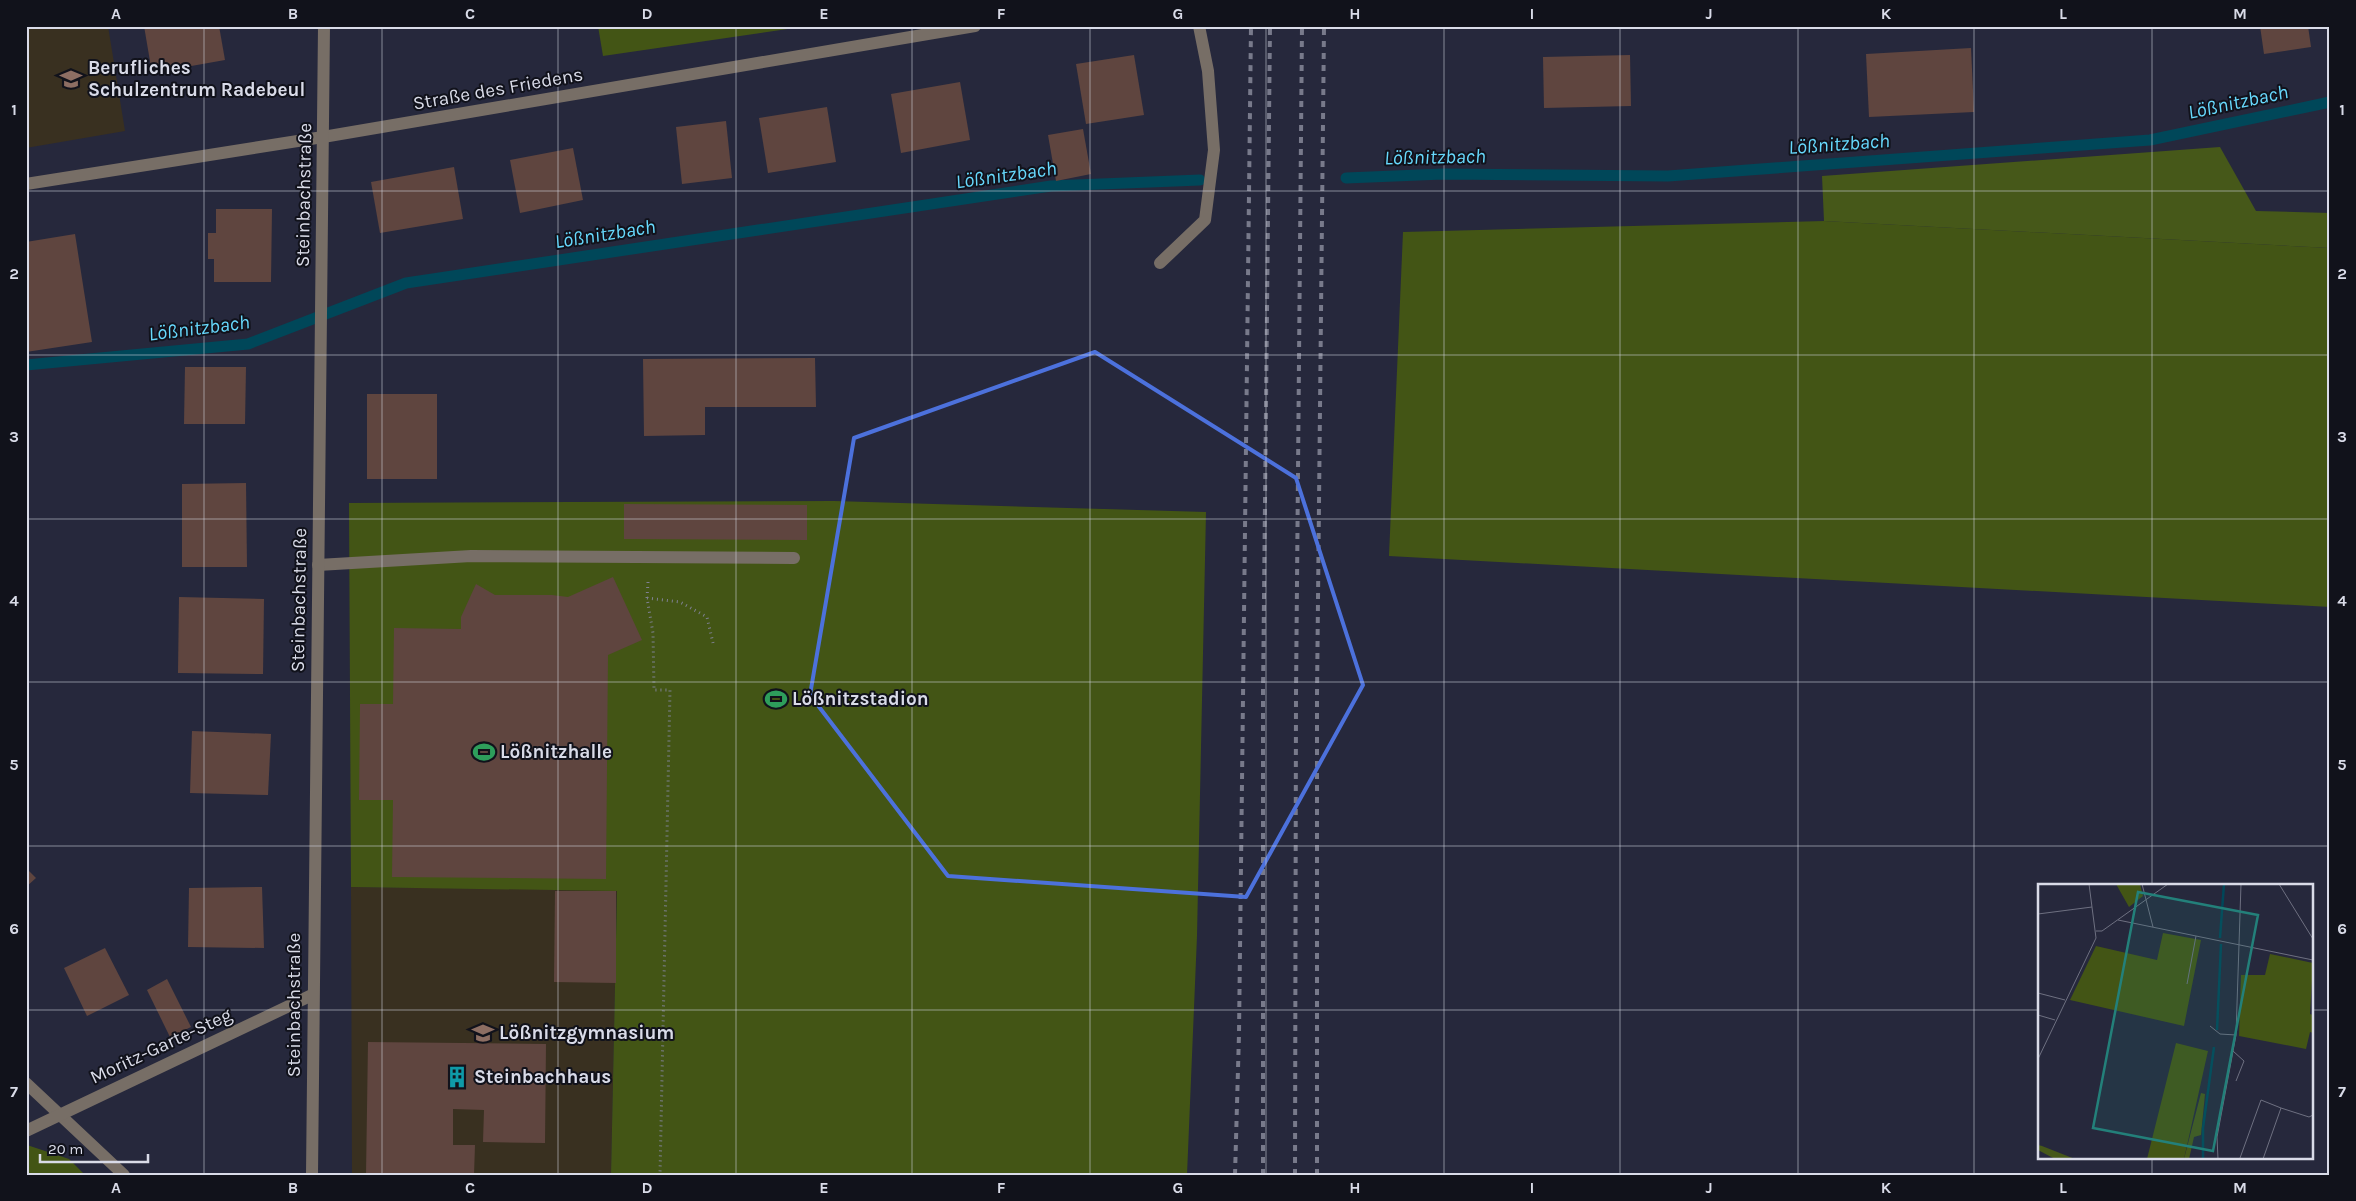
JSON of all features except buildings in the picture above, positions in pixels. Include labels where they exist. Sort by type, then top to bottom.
[{"type":"street","name":"Steinbachstraße","points":[[312,1175],[312,995],[324,26]]},
{"type":"street","name":"Straße des Friedens","points":[[26,184],[323,137],[975,26]]},
{"type":"street","points":[[1160,263],[1205,220],[1214,150],[1208,71],[1199,26]]},
{"type":"street","points":[[318,566],[472,556],[649,559],[794,558]]},
{"type":"street","name":"Moritz-Garte-Steg","points":[[26,1131],[312,995]]},
{"type":"street","points":[[26,1083],[124,1175]]},
{"type":"path","points":[[649,559],[647,598],[653,633],[654,690],[670,690],[660,1175]]},
{"type":"path","points":[[647,598],[680,602],[707,617],[713,643]]},
{"type":"highlighted area","points":[[1095,352],[1296,478],[1363,685],[1246,897],[948,876],[810,695],[854,438]]},
{"type":"shaded area","name":"Berufliches Schulzentrum Radebeul","points":[[26,26],[108,26],[125,131],[26,148]]},
{"type":"shaded area","name":"Lößnitzgymnasium","points":[[351,887],[617,890],[611,1175],[352,1175]]},
{"type":"green space","points":[[598,26],[808,26],[603,56]]},
{"type":"green space","points":[[2220,147],[2256,211],[2330,213],[2330,248],[1824,221],[1822,176]]},
{"type":"green space","points":[[1824,221],[2330,248],[2330,607],[1389,556],[1403,232]]},
{"type":"green space","name":"Lößnitzstadion","points":[[834,501],[1206,512],[1197,936],[1187,1175],[611,1175],[617,891],[351,887],[349,503]]},
{"type":"green space","points":[[27,1145],[69,1159],[85,1175],[26,1175]]},
{"type":"waterway","name":"Lößnitzbach","points":[[1346,178],[1443,174],[1668,176],[2150,140],[2330,102]]},
{"type":"waterway","name":"Lößnitzbach","points":[[26,365],[248,344],[406,283],[1051,186],[1200,180]]},
{"type":"railway","points":[[1235,1175],[1239,1034],[1251,26]]},
{"type":"railway","points":[[1263,1175],[1263,692],[1270,26]]},
{"type":"railway","points":[[1295,1175],[1296,695],[1302,26]]},
{"type":"railway","points":[[1317,1175],[1317,695],[1324,26]]},
{"type":"place","name":"Berufliches Schulzentrum Radebeul","points":[[71,79]]},
{"type":"place","name":"Lößnitzstadion","points":[[776,699]]},
{"type":"place","name":"Lößnitzhalle","points":[[484,752]]},
{"type":"place","name":"Lößnitzgymnasium","points":[[483,1033]]},
{"type":"place","name":"Steinbachhaus","points":[[457,1077]]}]
